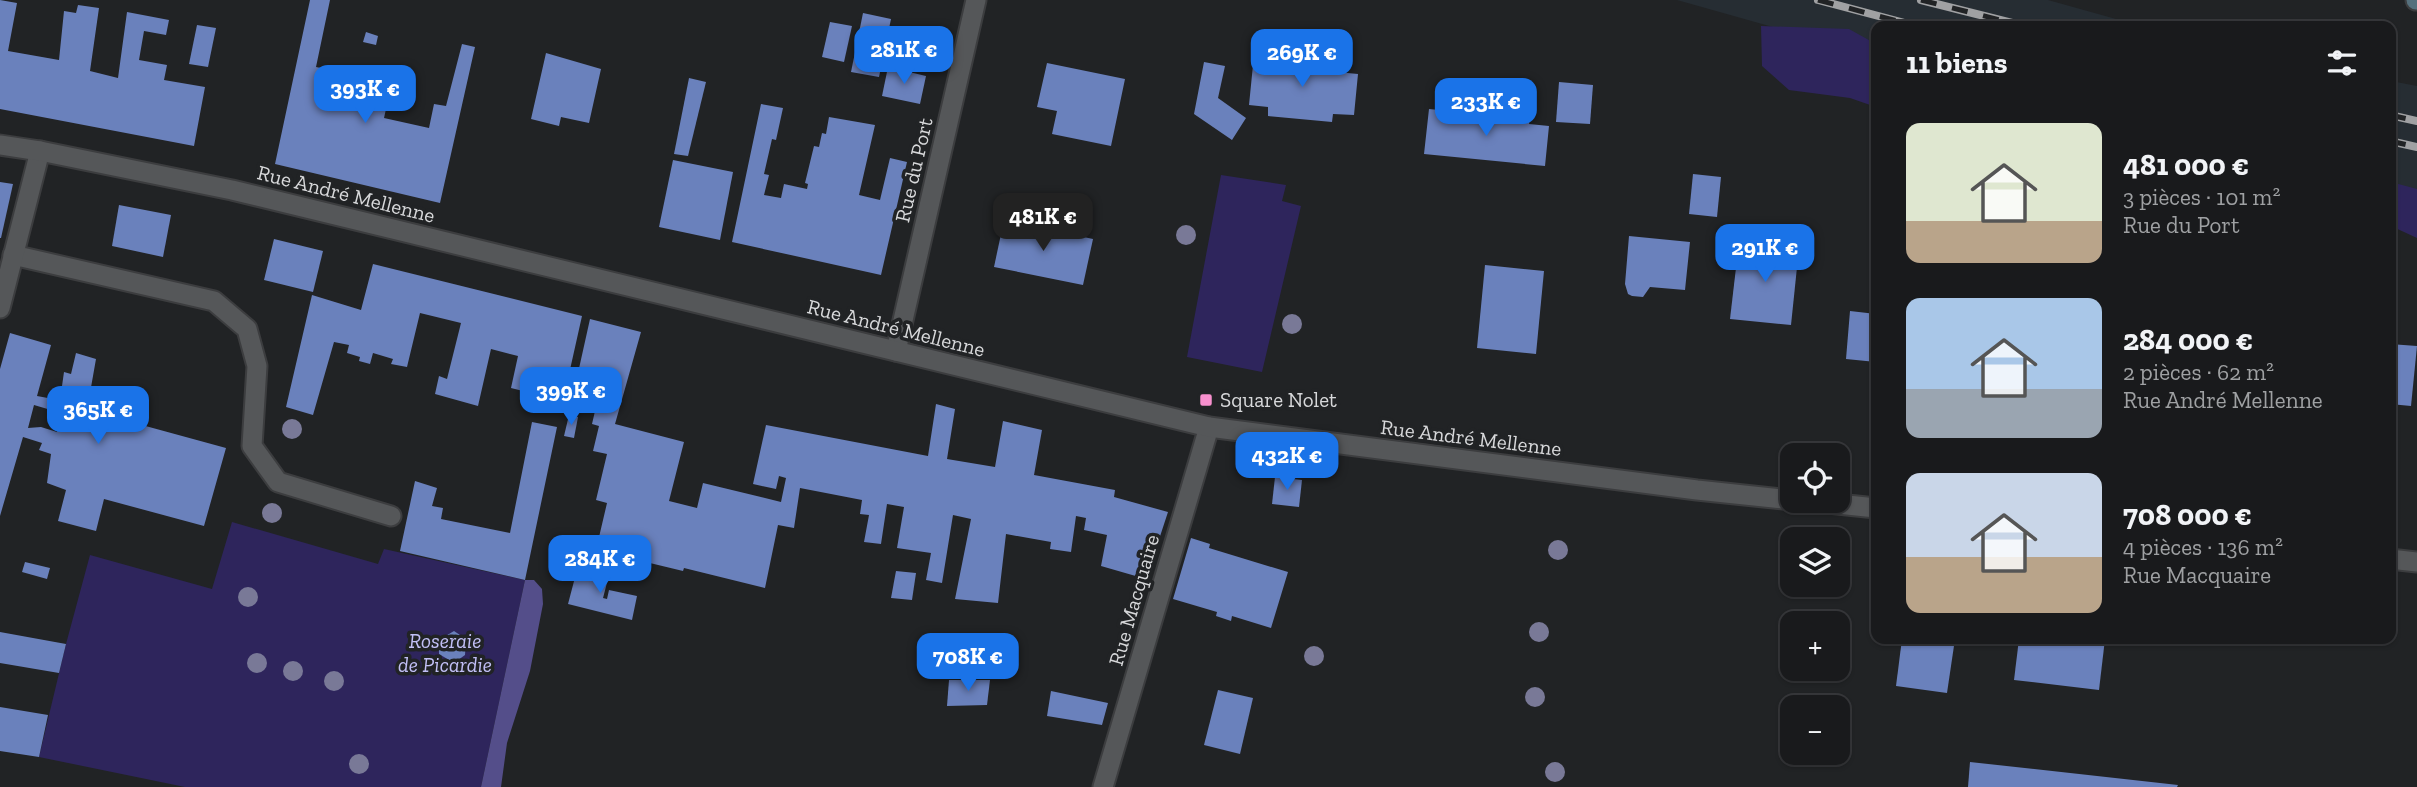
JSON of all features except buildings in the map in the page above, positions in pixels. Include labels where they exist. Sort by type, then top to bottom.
[{"type":"street","name":"Rue du Port","points":[[895,351],[976,0]]},
{"type":"street","name":"Rue André Mellenne","points":[[0,145],[232,190],[1209,427],[1684,489],[1780,499]]},
{"type":"street","points":[[0,308],[40,151]]},
{"type":"street","points":[[13,255],[214,301],[247,330],[257,366],[252,446],[278,482],[391,516]]},
{"type":"street","name":"Rue Macquaire","points":[[1103,787],[1209,427]]},
{"type":"street","points":[[1850,505],[1871,507]]},
{"type":"street","points":[[2396,560],[2417,562]]},
{"type":"shaded area","points":[[1677,0],[2048,0],[2123,21],[1871,21],[1871,55]]},
{"type":"shaded area","points":[[2396,82],[2417,86],[2417,192],[2396,187]]},
{"type":"shaded area","points":[[525,580],[534,580],[542,589],[543,604],[530,671],[507,743],[501,787],[481,787]]},
{"type":"green space","points":[[1761,26],[1849,29],[1871,41],[1871,105],[1850,98],[1789,90],[1762,66]]},
{"type":"green space","points":[[1221,175],[1286,185],[1282,201],[1301,206],[1262,372],[1187,357]]},
{"type":"green space","points":[[2396,183],[2417,189],[2417,238],[2396,228]]},
{"type":"green space","name":"Roseraie de Picardie","points":[[232,522],[378,564],[384,549],[525,580],[481,787],[185,787],[39,757],[90,555],[212,589]]},
{"type":"railway","points":[[1818,0],[1897,21]]},
{"type":"railway","points":[[1921,0],[2004,21]]},
{"type":"railway","points":[[2396,116],[2417,121]]},
{"type":"railway","points":[[2396,142],[2417,147]]},
{"type":"place","name":"Square Nolet","points":[[1206,400]]}]
